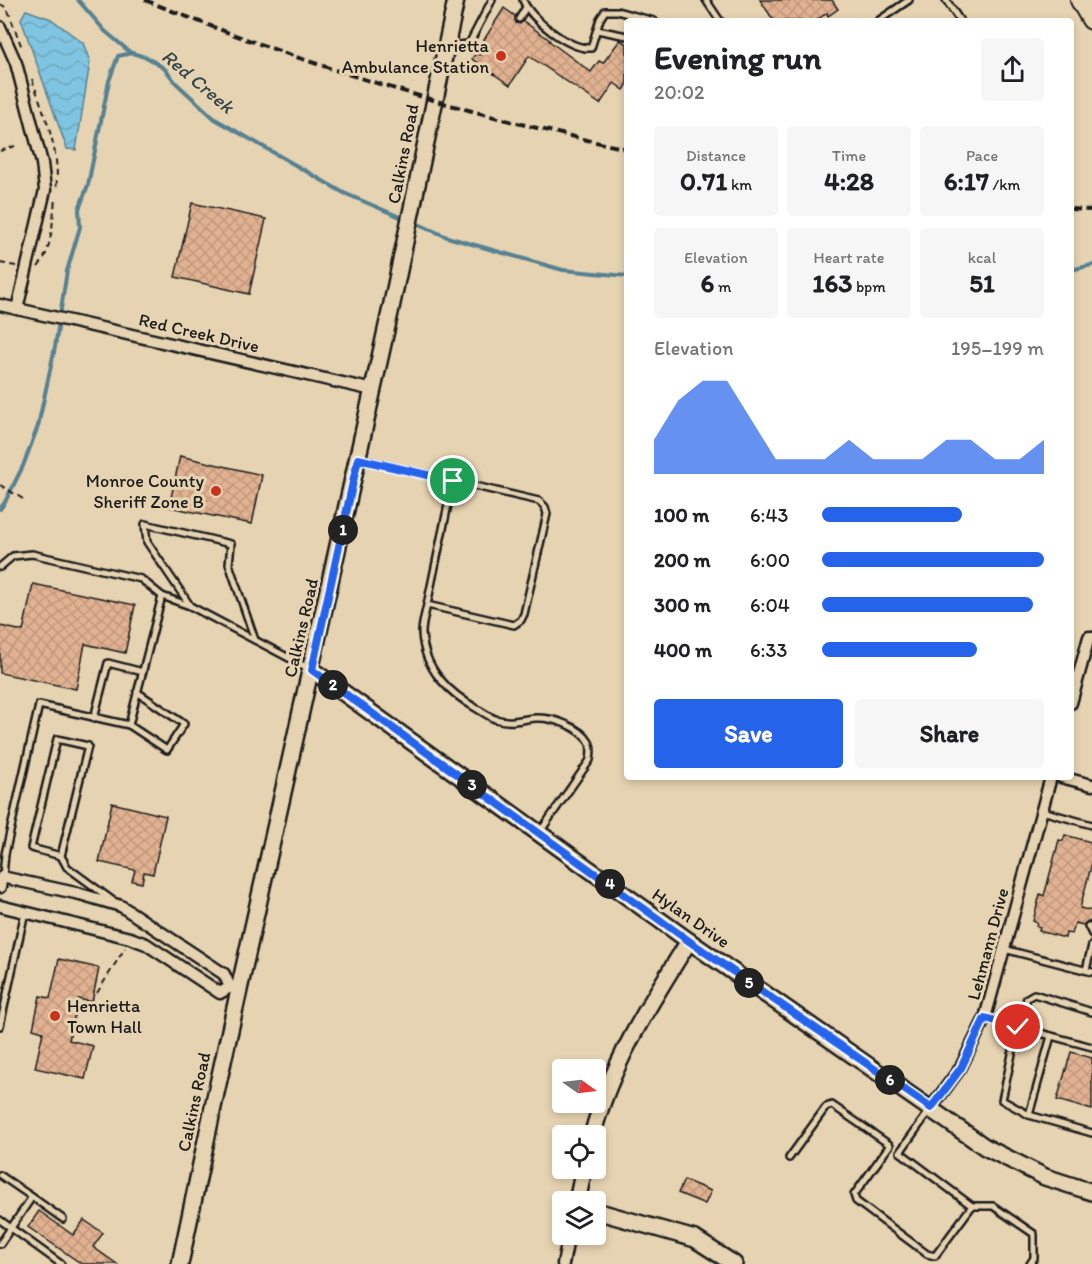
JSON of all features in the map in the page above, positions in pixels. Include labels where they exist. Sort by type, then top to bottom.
[{"type":"highway","points":[[1081,0],[1092,19]]},
{"type":"main road","name":"Calkins Road","points":[[180,1264],[234,989],[312,670],[456,0]]},
{"type":"main road","name":"Hylan Drive","points":[[312,670],[689,941],[985,1147],[1045,1177],[1092,1192]]},
{"type":"main road","points":[[596,1125],[613,1075],[633,1032],[689,941]]},
{"type":"main road","points":[[606,1214],[695,1239],[734,1264]]},
{"type":"street","points":[[0,27],[16,63],[42,163],[45,190],[17,309]]},
{"type":"street","name":"Red Creek Drive","points":[[0,305],[373,390]]},
{"type":"street","points":[[1074,692],[1089,637],[1092,638]]},
{"type":"street","name":"Lehmann Drive","points":[[931,1108],[961,1068],[985,1018],[1049,780]]},
{"type":"street","points":[[1073,780],[1092,785]]},
{"type":"street","points":[[0,906],[130,938],[146,944],[220,993],[234,989],[224,974],[121,906],[80,894],[1,880]]},
{"type":"street","points":[[563,1264],[567,1245]]},
{"type":"lane","points":[[469,44],[492,0]]},
{"type":"lane","points":[[523,0],[526,8],[534,17],[574,45],[591,48],[600,19],[605,11],[642,18]]},
{"type":"lane","points":[[706,0],[718,18]]},
{"type":"lane","points":[[882,18],[909,0]]},
{"type":"lane","points":[[946,0],[958,18]]},
{"type":"lane","points":[[519,19],[526,8]]},
{"type":"lane","points":[[597,30],[624,35]]},
{"type":"lane","points":[[446,46],[469,44],[478,50]]},
{"type":"lane","points":[[358,459],[539,501],[545,507],[547,514],[521,620],[514,625],[427,605]]},
{"type":"lane","points":[[453,481],[422,632],[428,659],[440,682],[465,702],[495,719],[516,723],[535,718],[550,719],[568,726],[589,742],[590,760],[539,833]]},
{"type":"lane","points":[[190,606],[147,542],[145,524],[231,544],[229,564],[255,640]]},
{"type":"lane","points":[[0,567],[13,556],[32,554],[141,579],[162,596],[190,606],[312,670]]},
{"type":"lane","points":[[129,725],[162,596]]},
{"type":"lane","points":[[94,718],[108,663],[143,672]]},
{"type":"lane","points":[[1,880],[39,705],[129,725],[167,750],[184,724],[137,692]]},
{"type":"lane","points":[[61,855],[31,848],[57,739],[88,746],[61,855],[67,867],[121,906]]},
{"type":"lane","points":[[1041,810],[1092,825]]},
{"type":"lane","points":[[0,1026],[25,912]]},
{"type":"lane","points":[[1089,926],[1092,934]]},
{"type":"lane","points":[[1004,949],[1089,971],[1092,945]]},
{"type":"lane","points":[[1092,1012],[1034,994],[1027,998],[1018,1027],[1002,1101],[1029,1114],[1092,1133]]},
{"type":"lane","points":[[985,1018],[1092,1047]]},
{"type":"lane","points":[[1029,1114],[1051,1036]]},
{"type":"lane","points":[[789,1158],[826,1107],[832,1105],[972,1206],[993,1206],[1034,1234],[1034,1258],[1030,1264]]},
{"type":"lane","points":[[900,1152],[931,1108]]},
{"type":"lane","points":[[890,1145],[854,1195],[856,1201],[927,1254],[935,1256],[972,1206]]},
{"type":"lane","points":[[0,1175],[63,1219]]},
{"type":"lane","points":[[0,1244],[32,1197]]},
{"type":"lane","points":[[0,1220],[62,1264]]},
{"type":"path","points":[[0,151],[15,146]]},
{"type":"path","points":[[0,485],[23,499]]},
{"type":"path","points":[[97,993],[130,938]]},
{"type":"water","points":[[26,10],[51,19],[83,43],[90,62],[76,150],[67,149],[21,19]]},
{"type":"building","points":[[760,0],[832,0],[838,9],[828,16],[827,13],[820,18],[772,18]]},
{"type":"building","name":"Henrietta Ambulance Station","points":[[504,8],[515,16],[516,23],[520,24],[523,21],[591,72],[599,61],[603,63],[620,40],[624,42],[624,90],[614,83],[600,104],[529,56],[510,85],[472,59],[475,54],[480,55],[482,52],[480,46]]},
{"type":"building","points":[[192,203],[266,219],[249,294],[175,277]]},
{"type":"building","name":"Monroe County Sheriff Zone B","points":[[180,456],[262,475],[252,524],[169,507]]},
{"type":"building","points":[[33,584],[135,605],[125,653],[85,644],[76,689],[0,673],[0,626],[23,631]]},
{"type":"building","points":[[112,803],[166,816],[153,874],[144,872],[142,883],[132,881],[135,870],[99,862]]},
{"type":"building","points":[[1065,835],[1091,842],[1092,863],[1080,908],[1092,911],[1092,923],[1088,921],[1083,925],[1075,923],[1072,934],[1066,933],[1065,938],[1039,931],[1040,927],[1036,926],[1037,923],[1033,921],[1040,894],[1044,896],[1059,840],[1063,841]]},
{"type":"building","name":"Henrietta Town Hall","points":[[59,959],[99,968],[92,1002],[78,999],[69,1040],[93,1046],[85,1079],[35,1068],[43,1032],[33,1029],[40,996],[50,998]]},
{"type":"building","points":[[1071,1052],[1092,1058],[1092,1110],[1057,1100]]},
{"type":"building","points":[[684,1180],[711,1191],[705,1204],[678,1193]]},
{"type":"building","points":[[39,1211],[73,1235],[84,1220],[103,1233],[93,1247],[117,1264],[82,1264],[28,1227]]},
{"type":"waterway","points":[[78,0],[105,31],[131,53]]},
{"type":"waterway","name":"Red Creek","points":[[0,509],[23,466],[38,426],[55,347],[67,271],[80,227],[79,209],[88,185],[109,81],[118,56],[132,53],[148,58],[165,69],[176,83],[215,119],[344,193],[407,220]]},
{"type":"waterway","name":"Red Creek","points":[[414,222],[447,237],[563,270],[624,276]]},
{"type":"waterway","name":"Red Creek","points":[[1074,269],[1092,265]]},
{"type":"railway","points":[[145,0],[263,45],[383,85],[504,120],[624,148]]},
{"type":"railway","points":[[1074,209],[1092,210]]},
{"type":"place","name":"Henrietta Ambulance Station","points":[[501,56]]},
{"type":"place","name":"Monroe County Sheriff Zone B","points":[[216,491]]},
{"type":"place","name":"Henrietta Town Hall","points":[[55,1016]]},
{"type":"route","points":[[453,481],[358,459],[312,670],[689,941],[931,1108],[961,1068],[985,1018],[1018,1027]]}]
